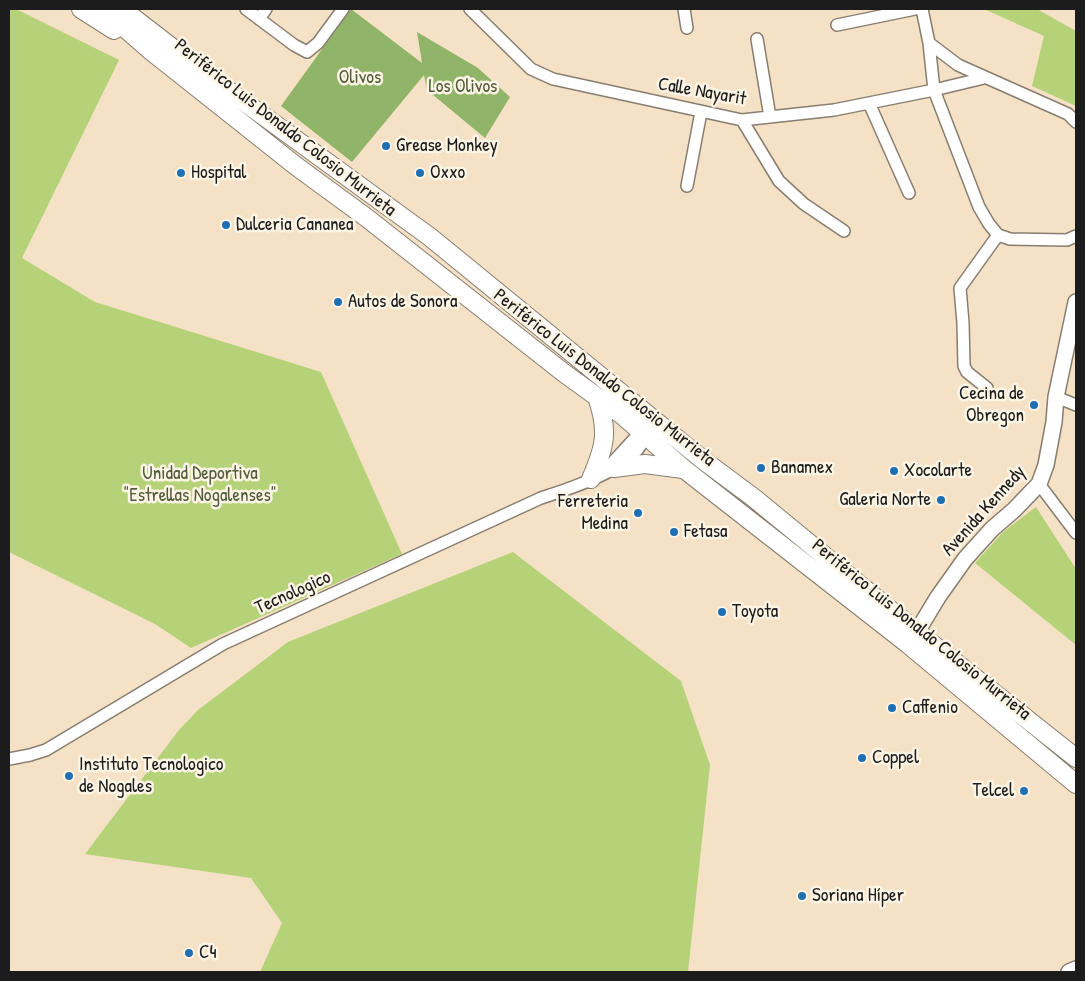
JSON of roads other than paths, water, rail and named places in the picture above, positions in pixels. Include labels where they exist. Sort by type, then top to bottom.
[{"type":"main road","points":[[80,9],[151,51]]},
{"type":"main road","name":"Periférico Luis Donaldo Colosio Murrieta","points":[[103,9],[151,51],[296,166],[367,218],[622,416],[684,469],[1076,758]]},
{"type":"main road","name":"Periférico Luis Donaldo Colosio Murrieta","points":[[122,9],[133,15],[228,91],[430,237],[566,350],[613,385],[703,460],[761,504],[1076,784]]},
{"type":"main road","points":[[613,385],[618,398],[644,435],[662,441],[689,459],[703,460]]},
{"type":"main road","points":[[597,397],[604,416],[604,440],[599,460],[602,474],[645,464],[684,469]]},
{"type":"main road","points":[[1049,761],[1076,796]]},
{"type":"street","points":[[246,9],[294,45],[307,52],[318,43],[343,9]]},
{"type":"street","points":[[259,19],[266,9]]},
{"type":"street","name":"Calle Nayarit","points":[[470,9],[524,62],[541,75],[742,120],[834,110],[984,78]]},
{"type":"street","points":[[684,9],[686,28]]},
{"type":"street","points":[[837,25],[915,9]]},
{"type":"street","points":[[922,9],[929,43],[934,90],[979,207],[989,224],[998,235],[1010,239],[1073,240]]},
{"type":"street","points":[[757,39],[770,117]]},
{"type":"street","points":[[929,43],[958,66],[1073,117]]},
{"type":"street","points":[[868,103],[909,193]]},
{"type":"street","points":[[686,186],[701,112]]},
{"type":"street","points":[[742,120],[779,181],[804,204],[844,231]]},
{"type":"street","points":[[987,388],[968,372],[964,366],[963,323],[959,293],[962,283],[998,235]]},
{"type":"street","name":"Avenida Kennedy","points":[[913,638],[938,597],[965,560],[992,528],[1014,510],[1039,484],[1046,465],[1054,422],[1065,401],[1072,357],[1076,302]]},
{"type":"street","name":"Tecnologico","points":[[9,759],[30,756],[46,750],[223,644],[541,498],[602,474],[635,438],[644,435]]},
{"type":"street","points":[[1039,484],[1076,533]]},
{"type":"street","points":[[1068,972],[1076,969]]},
{"type":"place","name":"Grease Monkey","points":[[386,146]]},
{"type":"place","name":"Hospital","points":[[181,173]]},
{"type":"place","name":"Oxxo","points":[[420,173]]},
{"type":"place","name":"Dulceria Cananea","points":[[226,225]]},
{"type":"place","name":"Autos de Sonora","points":[[338,302]]},
{"type":"place","name":"Cecina de Obregon","points":[[1034,405]]},
{"type":"place","name":"Banamex","points":[[761,468]]},
{"type":"place","name":"Xocolarte","points":[[894,471]]},
{"type":"place","name":"Galeria Norte","points":[[941,500]]},
{"type":"place","name":"Ferreteria Medina","points":[[638,513]]},
{"type":"place","name":"Fetasa","points":[[674,532]]},
{"type":"place","name":"Toyota","points":[[722,612]]},
{"type":"place","name":"Caffenio","points":[[892,708]]},
{"type":"place","name":"Coppel","points":[[862,758]]},
{"type":"place","name":"Instituto Tecnologico de Nogales","points":[[69,776]]},
{"type":"place","name":"Telcel","points":[[1024,791]]},
{"type":"place","name":"Soriana Híper","points":[[802,896]]},
{"type":"place","name":"C4","points":[[189,953]]},
{"type":"park label","name":"Olivos","points":[[360,78]]},
{"type":"park label","name":"Los Olivos","points":[[463,87]]},
{"type":"park label","name":"Unidad Deportiva \"Estrellas Nogalenses\"","points":[[200,485]]}]
